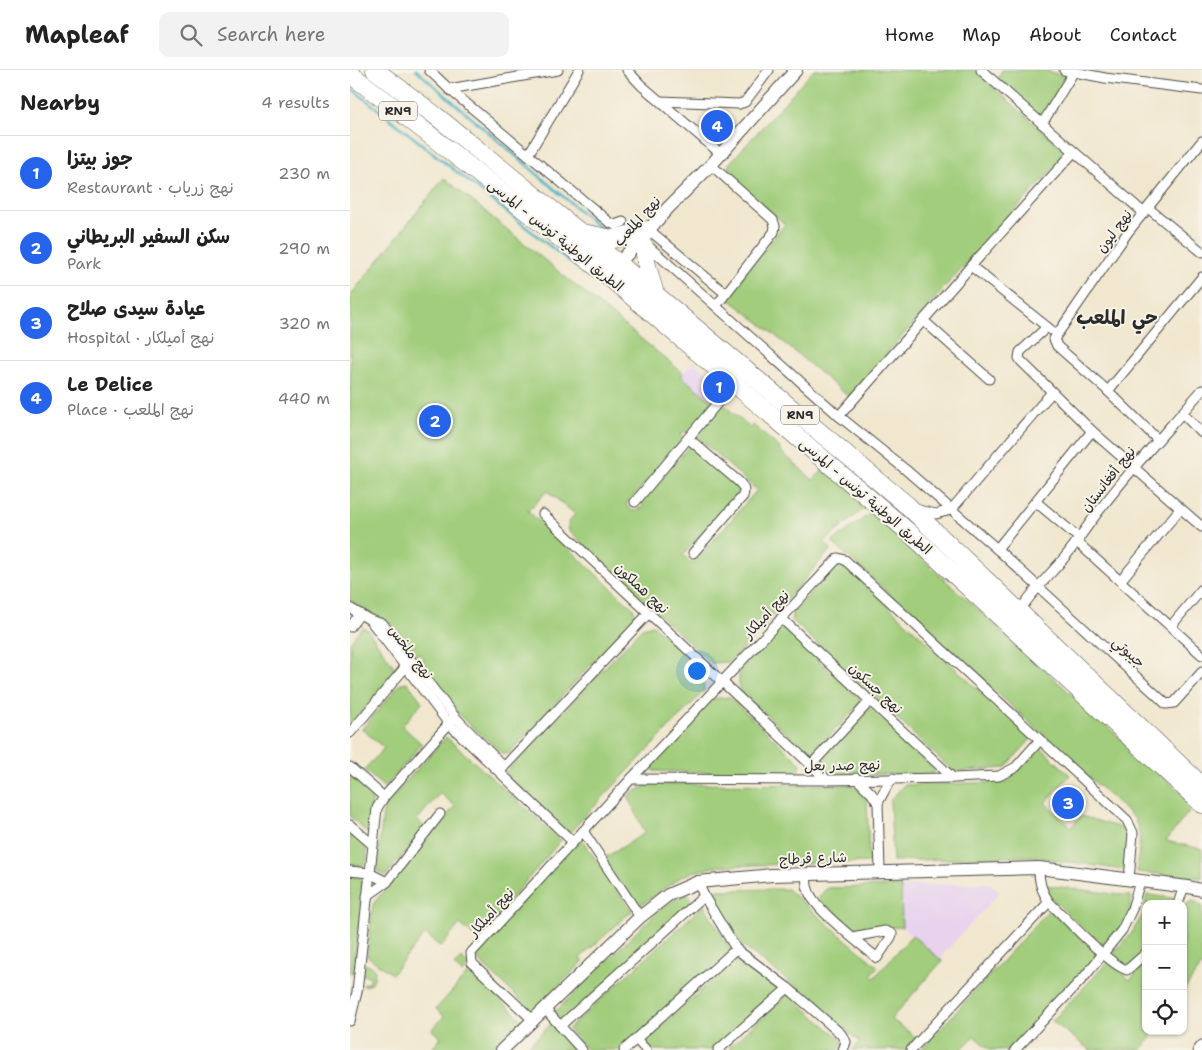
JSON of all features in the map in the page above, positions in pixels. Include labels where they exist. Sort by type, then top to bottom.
[{"type":"highway","name":"الطريق الوطنية تونس - المرسى","points":[[375,70],[580,232],[616,272],[734,383],[914,536],[1202,804]]},
{"type":"highway","name":"الطريق الوطنية تونس - المرسى","points":[[350,74],[616,272],[656,294],[908,506],[1202,786]]},
{"type":"highway","points":[[580,232],[613,239],[648,238],[646,262],[656,294]]},
{"type":"street","points":[[429,70],[449,89],[610,222],[615,225],[623,222]]},
{"type":"street","points":[[449,89],[558,70]]},
{"type":"street","points":[[528,155],[580,70]]},
{"type":"street","points":[[627,70],[641,86],[721,154]]},
{"type":"street","points":[[660,101],[739,104],[745,102],[769,70]]},
{"type":"street","name":"نهج الملعب","points":[[616,272],[648,238],[668,208],[711,165],[796,70]]},
{"type":"street","points":[[981,70],[1073,153],[1146,211],[1202,252]]},
{"type":"street","points":[[1064,70],[1073,73],[1108,74],[1202,90]]},
{"type":"street","points":[[1042,124],[1073,73]]},
{"type":"street","name":"نهج ليون","points":[[1055,338],[1128,232],[1202,140]]},
{"type":"street","points":[[839,416],[1073,153]]},
{"type":"street","points":[[711,165],[773,220],[775,226],[774,232],[725,292],[716,306]]},
{"type":"street","points":[[648,238],[725,292]]},
{"type":"street","name":"جيبوتي","points":[[648,238],[716,306],[839,416],[906,470],[997,549],[1166,704],[1174,703],[1202,672]]},
{"type":"street","points":[[971,266],[1047,327],[1055,338],[1057,346],[1108,391],[1158,440]]},
{"type":"street","points":[[1108,391],[1202,277]]},
{"type":"street","points":[[924,321],[989,379]]},
{"type":"street","points":[[1047,327],[1020,352],[1019,358],[1092,431],[1202,527]]},
{"type":"street","points":[[635,502],[734,383]]},
{"type":"street","name":"نهج أفغانستان","points":[[1019,612],[1134,467],[1202,390]]},
{"type":"street","points":[[908,506],[928,514],[951,510],[1052,392]]},
{"type":"street","points":[[1182,413],[1202,433]]},
{"type":"street","points":[[997,549],[1092,431]]},
{"type":"street","points":[[688,438],[739,482],[744,491],[743,496],[693,554]]},
{"type":"street","points":[[1036,502],[1202,655]]},
{"type":"street","points":[[1121,580],[1180,509]]},
{"type":"street","name":"نهج هملكون","points":[[544,514],[826,780]]},
{"type":"street","name":"نهج أميلكار","points":[[533,1020],[474,966],[471,956],[478,945],[781,618],[836,560],[843,558],[1130,824],[1133,833],[1134,880],[1128,919],[1122,930],[1085,976],[1016,1050]]},
{"type":"street","points":[[1171,626],[1202,589]]},
{"type":"street","name":"نهج ملخس","points":[[350,608],[370,620],[383,624],[408,664],[452,720],[573,842]]},
{"type":"street","points":[[501,769],[648,613]]},
{"type":"street","points":[[350,627],[360,614]]},
{"type":"street","name":"نهج جسكون","points":[[781,618],[953,778]]},
{"type":"street","points":[[350,733],[408,664]]},
{"type":"street","points":[[811,765],[870,701]]},
{"type":"street","points":[[350,1021],[357,992],[354,978],[367,896],[368,873],[377,808],[384,796],[452,720]]},
{"type":"street","name":"نهج صدر بعل","points":[[631,779],[826,780],[999,776],[1016,767],[1040,740]]},
{"type":"street","points":[[350,767],[384,796]]},
{"type":"street","points":[[856,778],[878,803]]},
{"type":"street","points":[[880,871],[878,803],[893,778]]},
{"type":"street","points":[[367,896],[387,882],[440,814]]},
{"type":"street","points":[[350,825],[373,845]]},
{"type":"street","points":[[583,832],[640,917]]},
{"type":"street","points":[[1039,868],[1042,892],[1049,902],[1102,953],[1127,970],[1142,957]]},
{"type":"street","name":"شارع قرطاج","points":[[502,1050],[640,917],[668,895],[698,882],[772,874],[1039,868],[1186,886],[1202,890]]},
{"type":"street","points":[[350,871],[368,873],[387,882]]},
{"type":"street","points":[[806,874],[808,890],[816,903],[852,936]]},
{"type":"street","points":[[698,882],[704,896],[736,949],[788,988],[841,1034],[845,1046]]},
{"type":"street","points":[[1180,900],[1186,886],[1202,883]]},
{"type":"street","points":[[560,1026],[704,896]]},
{"type":"street","points":[[911,1050],[1049,902]]},
{"type":"street","points":[[624,1050],[736,949]]},
{"type":"street","points":[[722,1049],[788,988]]},
{"type":"street","points":[[545,1009],[582,1050]]},
{"type":"street","points":[[636,1040],[646,1050]]},
{"type":"street","points":[[1198,1050],[1202,1045]]},
{"type":"shaded area","points":[[693,362],[726,389],[714,403],[681,376]]},
{"type":"shaded area","points":[[989,883],[1000,892],[942,955],[942,961],[902,927],[901,886]]},
{"type":"green space","points":[[814,70],[974,70],[1064,150],[1060,155],[1063,158],[957,273],[849,397],[726,297],[785,224],[738,185],[728,165]]},
{"type":"green space","points":[[1002,70],[1044,70],[1067,77],[1041,119],[998,79]]},
{"type":"green space","points":[[444,178],[683,373],[681,376],[714,403],[687,433],[684,431],[680,435],[684,438],[626,505],[632,511],[644,507],[640,503],[690,445],[741,490],[683,555],[693,564],[757,490],[696,436],[723,404],[750,428],[753,425],[813,480],[824,469],[868,505],[824,542],[831,549],[748,644],[729,662],[711,663],[569,531],[568,523],[575,514],[547,491],[528,511],[634,609],[634,618],[510,753],[503,754],[460,716],[421,661],[424,659],[419,653],[416,655],[394,626],[350,601],[350,296]]},
{"type":"green space","points":[[871,513],[1194,805],[1166,841],[1202,849],[1202,878],[1137,872],[1140,835],[1135,819],[832,542]]},
{"type":"green space","points":[[840,561],[1031,739],[1005,768],[954,772],[792,620],[792,613]]},
{"type":"green space","points":[[653,625],[703,673],[704,691],[569,833],[505,773],[642,628]]},
{"type":"green space","points":[[780,625],[862,701],[811,756],[739,690],[739,672]]},
{"type":"green space","points":[[362,627],[367,629],[393,665],[394,673],[350,726],[350,642]]},
{"type":"green space","points":[[407,682],[422,702],[402,726],[422,744],[385,788],[364,770],[384,748],[362,729],[401,683]]},
{"type":"green space","points":[[729,697],[801,764],[797,774],[654,771],[651,766],[712,699]]},
{"type":"green space","points":[[870,708],[934,770],[934,774],[828,774],[822,769],[821,761]]},
{"type":"green space","points":[[446,737],[561,840],[477,939],[460,924],[441,947],[425,934],[392,974],[367,956],[373,904],[455,806],[440,793],[417,820],[425,827],[386,876],[376,870],[384,806]]},
{"type":"green space","points":[[1040,747],[1070,775],[1045,803],[1071,827],[1081,816],[1128,830],[1124,870],[1028,856],[893,861],[890,801],[904,785],[1007,782]]},
{"type":"green space","points":[[350,774],[373,794],[368,834],[350,816]]},
{"type":"green space","points":[[650,784],[853,785],[867,798],[869,862],[720,866],[692,872],[681,877],[638,907],[603,859],[645,833],[628,795]]},
{"type":"green space","points":[[350,830],[365,846],[367,860],[362,866],[350,865]]},
{"type":"green space","points":[[580,837],[632,911],[580,958],[583,962],[532,1011],[479,961],[477,952]]},
{"type":"green space","points":[[350,876],[361,877],[363,882],[354,973],[350,973]]},
{"type":"green space","points":[[1045,885],[1131,896],[1131,912],[1119,929],[1105,943],[1099,943],[1049,896]]},
{"type":"green space","points":[[901,886],[902,927],[855,928],[820,901],[819,897],[827,888]]},
{"type":"green space","points":[[787,889],[878,967],[871,974],[874,978],[912,935],[942,961],[891,1019],[917,1038],[907,1050],[852,1050],[860,1042],[787,980],[739,943],[711,896],[714,890]]},
{"type":"green space","points":[[687,894],[693,903],[560,1024],[552,1015],[658,911],[672,901]]},
{"type":"green space","points":[[1147,895],[1174,898],[1174,900],[1146,900]]},
{"type":"green space","points":[[1193,901],[1202,905],[1202,965],[1187,986],[1187,945],[1187,904]]},
{"type":"green space","points":[[704,905],[731,950],[622,1050],[587,1050],[568,1029]]},
{"type":"green space","points":[[1048,911],[1051,911],[1097,954],[1097,959],[1073,982],[1011,1050],[990,1050],[974,1036],[961,1050],[921,1050]]},
{"type":"green space","points":[[1142,916],[1142,955],[1128,970],[1111,955],[1131,934]]},
{"type":"green space","points":[[738,957],[781,987],[712,1050],[651,1050],[643,1042]]},
{"type":"green space","points":[[461,958],[469,965],[462,973],[454,966]]},
{"type":"green space","points":[[1109,961],[1130,980],[1142,966],[1142,1035],[1152,1035],[1142,1050],[1090,1050],[1052,1021]]},
{"type":"green space","points":[[365,964],[374,968],[375,975],[370,985],[363,986],[364,983],[370,983],[370,976],[362,975]]},
{"type":"green space","points":[[470,971],[523,1021],[490,1050],[485,1050],[481,1046],[477,1050],[431,1050],[441,1038],[432,1030],[444,1016],[436,1009]]},
{"type":"green space","points":[[788,994],[843,1041],[842,1047],[838,1050],[731,1050],[729,1047]]},
{"type":"green space","points":[[551,1024],[575,1050],[524,1050]]},
{"type":"waterway","points":[[416,70],[601,229]]},
{"type":"waterway","points":[[350,87],[576,267]]},
{"type":"place","name":"Le Delice","points":[[717,126]]},
{"type":"place","name":"جوز بيتزا","points":[[719,387]]},
{"type":"place","name":"سكن السفير البريطاني","points":[[435,421]]},
{"type":"place","name":"عيادة سيدى صلاح","points":[[1068,803]]},
{"type":"district","name":"حي الملعب","points":[[1117,317]]}]
